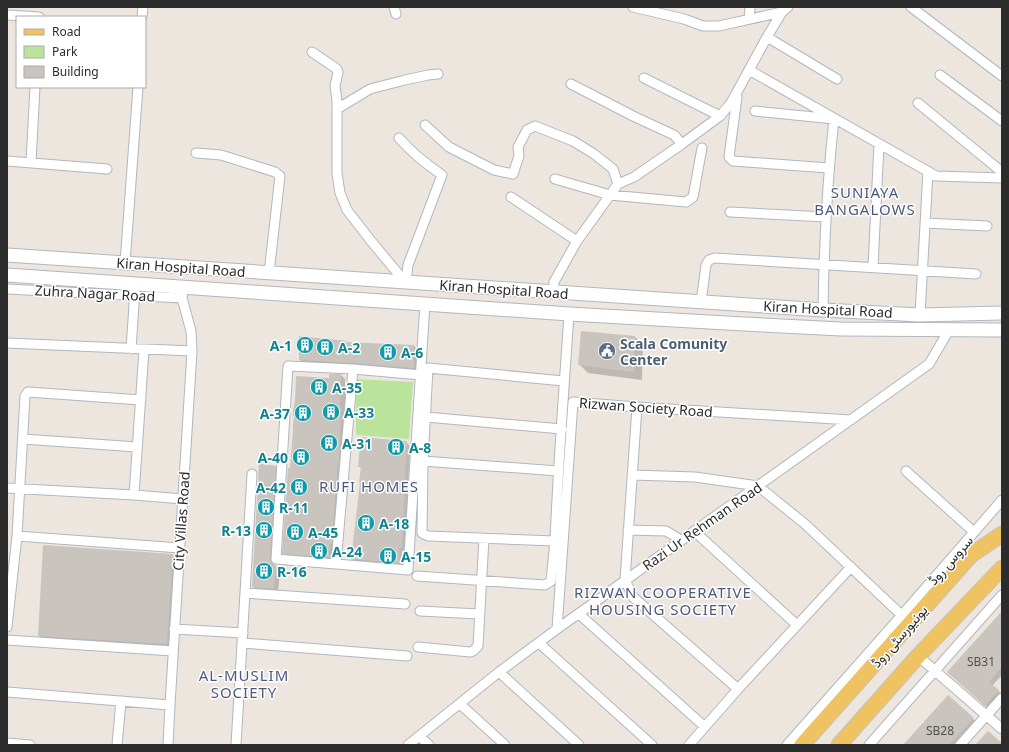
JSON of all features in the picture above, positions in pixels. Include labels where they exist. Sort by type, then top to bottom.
[{"type":"main road","name":"Kiran Hospital Road","points":[[7,255],[823,310],[920,314],[1002,313]]},
{"type":"main road","name":"Kiran Hospital Road","points":[[7,275],[135,290],[425,303],[569,314],[841,330],[1002,330]]},
{"type":"main road","points":[[841,330],[842,310]]},
{"type":"main road","name":"یونیورسٹی روڈ","points":[[802,745],[906,619],[971,555],[1002,534]]},
{"type":"main road","name":"یونیورسٹی روڈ","points":[[839,745],[918,656],[1002,568]]},
{"type":"street","points":[[633,7],[684,19],[703,26],[719,26],[785,10]]},
{"type":"street","points":[[749,19],[750,7]]},
{"type":"street","points":[[911,7],[1002,76]]},
{"type":"street","points":[[553,292],[554,282],[577,241],[618,184],[634,177],[720,116],[731,103],[767,37],[785,10]]},
{"type":"street","points":[[7,15],[23,16]]},
{"type":"street","points":[[767,37],[837,80]]},
{"type":"street","points":[[312,52],[337,68],[338,72],[335,86],[337,100],[337,173],[340,193],[347,210],[406,283]]},
{"type":"street","points":[[749,70],[936,176],[1002,178]]},
{"type":"street","points":[[337,109],[370,89],[405,80],[438,74]]},
{"type":"street","points":[[940,74],[1002,121]]},
{"type":"street","points":[[644,78],[720,116]]},
{"type":"street","points":[[571,84],[674,135],[682,144]]},
{"type":"street","points":[[31,162],[35,88]]},
{"type":"street","points":[[125,263],[138,88]]},
{"type":"street","points":[[737,91],[729,157],[733,161],[829,168]]},
{"type":"street","points":[[918,103],[1002,172]]},
{"type":"street","points":[[755,111],[834,119]]},
{"type":"street","points":[[823,310],[826,217],[834,119]]},
{"type":"street","points":[[425,124],[450,147],[494,170],[513,174],[519,156],[518,147],[527,130],[535,126],[573,141],[594,154],[613,169],[618,184]]},
{"type":"street","points":[[399,138],[428,166],[442,175],[408,265],[406,283]]},
{"type":"street","points":[[873,267],[879,144]]},
{"type":"street","points":[[555,179],[610,195],[686,202],[693,197],[702,148]]},
{"type":"street","points":[[196,153],[221,155],[275,172],[280,176],[269,273]]},
{"type":"street","points":[[7,161],[107,169]]},
{"type":"street","points":[[920,314],[928,171]]},
{"type":"street","points":[[511,197],[577,241]]},
{"type":"street","points":[[730,212],[826,217]]},
{"type":"street","points":[[925,222],[987,226]]},
{"type":"street","points":[[701,302],[706,264],[715,258],[976,274]]},
{"type":"street","name":"Zuhra Nagar Road","points":[[7,289],[135,290]]},
{"type":"street","points":[[131,349],[135,290]]},
{"type":"street","name":"City Villas Road","points":[[168,745],[192,351],[191,331],[183,293]]},
{"type":"street","points":[[421,375],[288,367],[276,558],[408,570],[421,375],[425,303]]},
{"type":"street","points":[[417,576],[546,585],[551,581],[569,314]]},
{"type":"street","name":"Razi Ur Rehman Road","points":[[408,745],[499,672],[557,629],[929,364],[949,330]]},
{"type":"street","points":[[7,342],[144,350],[192,351]]},
{"type":"street","points":[[134,495],[144,350]]},
{"type":"street","points":[[554,541],[428,536],[422,533],[423,462],[428,368],[564,381]]},
{"type":"street","points":[[336,563],[353,370]]},
{"type":"street","points":[[7,627],[17,536],[25,396],[28,392],[141,400]]},
{"type":"street","name":"Rizwan Society Road","points":[[557,629],[573,402],[851,420]]},
{"type":"street","points":[[637,407],[625,580],[633,597],[738,689]]},
{"type":"street","points":[[426,417],[562,429]]},
{"type":"street","points":[[23,439],[137,447]]},
{"type":"street","points":[[423,462],[558,471]]},
{"type":"street","points":[[906,471],[974,532]]},
{"type":"street","points":[[236,745],[252,474]]},
{"type":"street","points":[[632,474],[695,477],[758,486],[805,524],[906,619]]},
{"type":"street","points":[[7,488],[183,499]]},
{"type":"street","name":"سروس روڈ","points":[[787,745],[906,619],[974,532],[1002,500]]},
{"type":"street","points":[[628,530],[666,531],[682,540]]},
{"type":"street","points":[[694,531],[797,625]]},
{"type":"street","points":[[17,536],[180,548]]},
{"type":"street","points":[[418,647],[470,652],[478,646],[484,538]]},
{"type":"street","points":[[689,745],[738,689],[851,567]]},
{"type":"street","points":[[245,593],[405,604]]},
{"type":"street","points":[[869,745],[1002,595]]},
{"type":"street","points":[[420,611],[479,614]]},
{"type":"street","points":[[579,614],[705,727]]},
{"type":"street","points":[[174,629],[243,633]]},
{"type":"street","points":[[7,640],[173,651]]},
{"type":"street","points":[[243,643],[406,656]]},
{"type":"street","points":[[539,643],[652,745]]},
{"type":"street","points":[[918,656],[1002,729]]},
{"type":"street","points":[[499,672],[579,745]]},
{"type":"street","points":[[7,692],[170,705]]},
{"type":"street","points":[[960,745],[1002,698]]},
{"type":"street","points":[[117,745],[121,701]]},
{"type":"street","points":[[460,704],[505,745]]},
{"type":"street","points":[[420,736],[429,745]]},
{"type":"street","points":[[7,743],[30,745]]},
{"type":"green space","points":[[356,379],[413,382],[409,439],[357,435]]},
{"type":"building","name":"Scala Comunity Center","points":[[581,331],[635,336],[634,372],[578,365]]},
{"type":"building","points":[[299,336],[346,342],[414,345],[414,368],[299,360]]},
{"type":"building","points":[[329,374],[341,374],[341,407],[339,462],[337,466],[332,544],[330,543],[329,557],[282,554],[288,468],[290,468],[293,431],[296,376],[329,378]]},
{"type":"building","points":[[361,437],[407,441],[402,548],[399,548],[399,563],[351,559],[360,483],[361,467],[358,467]]},
{"type":"building","points":[[259,463],[276,466],[270,559],[272,564],[276,565],[274,589],[252,587]]},
{"type":"building","points":[[43,545],[173,554],[167,644],[38,636]]},
{"type":"building","points":[[1002,611],[1002,667],[989,682],[999,690],[985,706],[947,672]]},
{"type":"building","points":[[948,695],[974,718],[949,745],[903,745]]},
{"type":"building","points":[[988,731],[1002,743],[1002,745],[975,745]]},
{"type":"place","name":"A-1","points":[[305,345]]},
{"type":"place","name":"A-2","points":[[325,347]]},
{"type":"place","name":"Scala Comunity Center","points":[[607,351]]},
{"type":"place","name":"A-6","points":[[388,352]]},
{"type":"place","name":"A-35","points":[[319,387]]},
{"type":"place","name":"A-33","points":[[331,412]]},
{"type":"place","name":"A-37","points":[[303,413]]},
{"type":"place","name":"A-31","points":[[329,443]]},
{"type":"place","name":"A-8","points":[[396,447]]},
{"type":"place","name":"A-40","points":[[301,457]]},
{"type":"place","name":"A-42","points":[[299,487]]},
{"type":"place","name":"R-11","points":[[266,507]]},
{"type":"place","name":"A-18","points":[[366,523]]},
{"type":"place","name":"R-13","points":[[264,530]]},
{"type":"place","name":"A-45","points":[[295,532]]},
{"type":"place","name":"A-24","points":[[319,551]]},
{"type":"place","name":"A-15","points":[[388,556]]},
{"type":"place","name":"R-16","points":[[264,571]]},
{"type":"district","name":"SUNIAYA BANGALOWS","points":[[865,200]]},
{"type":"district","name":"RUFI HOMES","points":[[369,486]]},
{"type":"district","name":"RIZWAN COOPERATIVE HOUSING SOCIETY","points":[[663,600]]},
{"type":"district","name":"AL-MUSLIM SOCIETY","points":[[244,684]]}]
